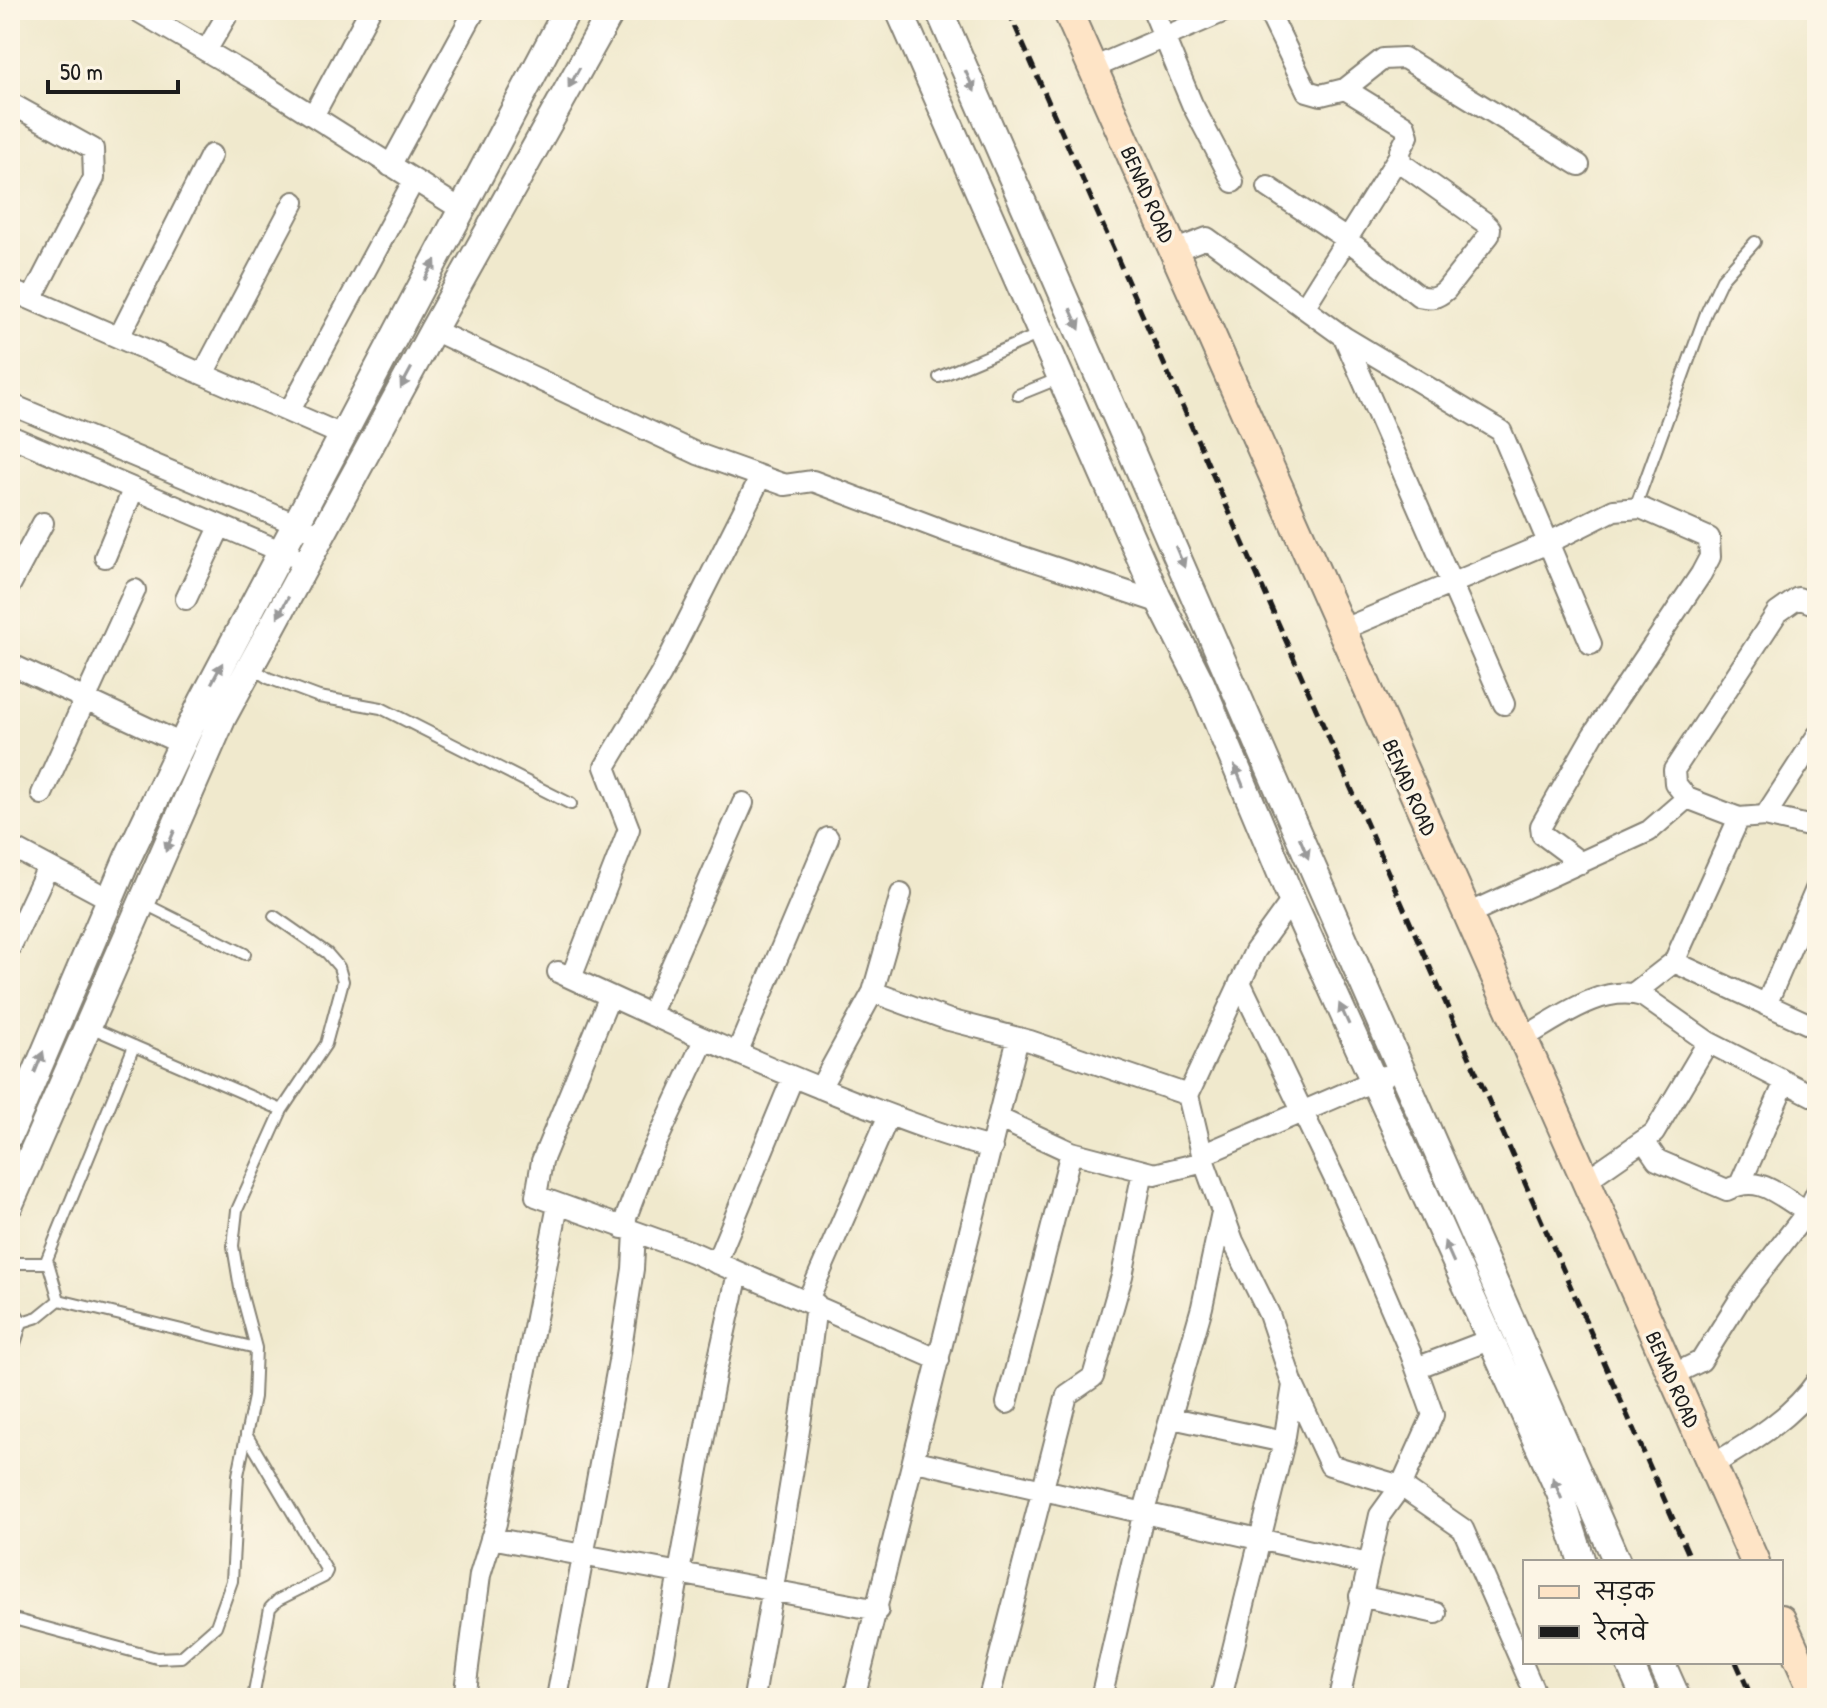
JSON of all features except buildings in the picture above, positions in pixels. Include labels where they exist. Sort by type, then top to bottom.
[{"type":"main road","name":"BENAD ROAD","points":[[1067,10],[1754,1560]]},
{"type":"main road","points":[[1783,1624],[1816,1698]]},
{"type":"street","points":[[136,10],[462,210]]},
{"type":"street","points":[[206,51],[230,10]]},
{"type":"street","points":[[313,116],[370,10]]},
{"type":"street","points":[[390,166],[475,10]]},
{"type":"street","points":[[10,1134],[111,900],[197,733],[282,552],[567,10]]},
{"type":"street","points":[[10,1204],[143,903],[197,733],[250,667],[612,10]]},
{"type":"street","points":[[899,10],[1161,603],[1201,683],[1292,900],[1560,1493],[1581,1560]]},
{"type":"street","points":[[939,10],[1165,523],[1399,1071],[1616,1560]]},
{"type":"street","points":[[1153,10],[1192,104],[1233,182]]},
{"type":"street","points":[[1093,68],[1227,10]]},
{"type":"street","points":[[1268,10],[1307,91],[1321,95],[1345,89],[1383,59],[1404,58],[1579,165]]},
{"type":"street","points":[[1305,306],[1399,156],[1408,136],[1405,126],[1345,89]]},
{"type":"street","points":[[10,103],[93,149],[96,160],[94,178],[32,298]]},
{"type":"street","points":[[119,337],[211,155]]},
{"type":"street","points":[[1268,187],[1345,238],[1419,296],[1438,298],[1489,235],[1490,228],[1405,167],[1399,156]]},
{"type":"street","points":[[289,412],[414,180]]},
{"type":"street","points":[[203,374],[294,202]]},
{"type":"street","points":[[1173,251],[1207,238],[1344,337],[1501,431],[1591,644]]},
{"type":"street","points":[[10,290],[344,436]]},
{"type":"street","points":[[433,330],[698,454],[760,478],[790,486],[813,481],[897,514],[1161,603]]},
{"type":"street","points":[[1344,337],[1504,704]]},
{"type":"street","points":[[10,404],[322,535]]},
{"type":"street","points":[[10,436],[306,563]]},
{"type":"street","points":[[760,478],[661,674],[605,767],[629,829],[564,975],[704,1040],[820,1088],[889,1115],[992,1148]]},
{"type":"street","points":[[105,557],[133,490]]},
{"type":"street","points":[[1341,630],[1548,543],[1614,510],[1635,508],[1660,514],[1709,538],[1710,557],[1593,735],[1541,826],[1542,834],[1581,863]]},
{"type":"street","points":[[10,585],[43,523]]},
{"type":"street","points":[[186,599],[220,527]]},
{"type":"street","points":[[42,794],[135,590]]},
{"type":"street","points":[[1817,605],[1798,598],[1777,613],[1674,770],[1675,783],[1687,798],[1739,818],[1765,816],[1817,828]]},
{"type":"street","points":[[10,664],[85,699],[197,733]]},
{"type":"street","points":[[1765,816],[1817,736]]},
{"type":"street","points":[[1466,915],[1649,831],[1687,798]]},
{"type":"street","points":[[651,1013],[743,803]]},
{"type":"street","points":[[1633,994],[1674,962],[1739,818]]},
{"type":"street","points":[[737,1053],[828,838]]},
{"type":"street","points":[[10,846],[111,900]]},
{"type":"street","points":[[10,948],[48,867]]},
{"type":"street","points":[[1766,1005],[1817,887]]},
{"type":"street","points":[[820,1088],[873,992],[901,894]]},
{"type":"street","points":[[1292,900],[1255,951],[1188,1095],[1203,1159],[1222,1212],[1269,1314],[1293,1385],[1330,1465],[1401,1486],[1463,1529],[1537,1698]]},
{"type":"street","points":[[1674,962],[1817,1028]]},
{"type":"street","points":[[1240,982],[1343,1196],[1433,1415],[1401,1486],[1380,1515],[1360,1596],[1345,1697]]},
{"type":"street","points":[[873,992],[949,1020],[1018,1038],[1188,1095]]},
{"type":"street","points":[[1521,1039],[1610,993],[1633,994],[1643,996],[1708,1042],[1817,1098]]},
{"type":"street","points":[[609,998],[542,1161],[536,1196],[716,1263],[939,1360]]},
{"type":"street","points":[[854,1698],[916,1461],[1018,1038]]},
{"type":"street","points":[[557,1698],[633,1269],[628,1230],[645,1167],[704,1040]]},
{"type":"street","points":[[1585,1181],[1654,1133],[1708,1042]]},
{"type":"street","points":[[1000,1119],[1071,1152],[1155,1174],[1203,1159],[1399,1071]]},
{"type":"street","points":[[716,1263],[793,1077]]},
{"type":"street","points":[[1741,1182],[1785,1082]]},
{"type":"street","points":[[754,1698],[802,1428],[812,1303],[889,1115]]},
{"type":"street","points":[[1644,1141],[1657,1160],[1727,1190],[1741,1182],[1755,1181],[1807,1212]]},
{"type":"street","points":[[1007,1403],[1071,1152]]},
{"type":"street","points":[[989,1698],[1067,1395],[1093,1377],[1122,1276],[1143,1171]]},
{"type":"street","points":[[1672,1375],[1701,1361],[1742,1296],[1807,1212],[1817,1192]]},
{"type":"street","points":[[464,1698],[480,1575],[491,1538],[558,1205]]},
{"type":"street","points":[[1101,1698],[1144,1511],[1202,1307],[1222,1212]]},
{"type":"street","points":[[656,1698],[738,1273]]},
{"type":"street","points":[[1416,1368],[1489,1340]]},
{"type":"street","points":[[1712,1465],[1752,1441],[1807,1396],[1817,1381]]},
{"type":"street","points":[[1221,1698],[1284,1442],[1293,1385]]},
{"type":"street","points":[[1172,1418],[1284,1442]]},
{"type":"street","points":[[916,1461],[1368,1564]]},
{"type":"street","points":[[491,1538],[878,1610]]},
{"type":"street","points":[[1360,1596],[1436,1613]]},
{"type":"street","points":[[1630,1664],[1645,1698]]},
{"type":"street","points":[[1662,1664],[1677,1698]]},
{"type":"lane","points":[[1635,508],[1706,313],[1722,279],[1755,242]]},
{"type":"lane","points":[[939,377],[1042,333]]},
{"type":"lane","points":[[1018,395],[1062,377]]},
{"type":"lane","points":[[250,667],[268,678],[319,697],[381,708],[571,804]]},
{"type":"lane","points":[[143,903],[245,954]]},
{"type":"lane","points":[[10,1618],[157,1658],[181,1657],[216,1626],[232,1581],[238,1475],[254,1397],[256,1348],[240,1288],[233,1246],[237,1210],[282,1110],[326,1044],[343,981],[339,967],[327,953],[274,916]]},
{"type":"lane","points":[[90,1027],[282,1110]]},
{"type":"lane","points":[[59,1300],[47,1263],[134,1046]]},
{"type":"lane","points":[[10,1263],[47,1263]]},
{"type":"lane","points":[[59,1300],[256,1348]]},
{"type":"lane","points":[[22,1322],[38,1317],[59,1300]]},
{"type":"lane","points":[[10,1304],[22,1322]]},
{"type":"lane","points":[[10,1359],[22,1322]]},
{"type":"lane","points":[[246,1434],[327,1571],[324,1577],[278,1600],[270,1608],[253,1698]]},
{"type":"lane","points":[[10,1508],[10,1533]]},
{"type":"railway","points":[[1008,10],[1691,1560]]},
{"type":"railway","points":[[1737,1664],[1752,1698]]}]
